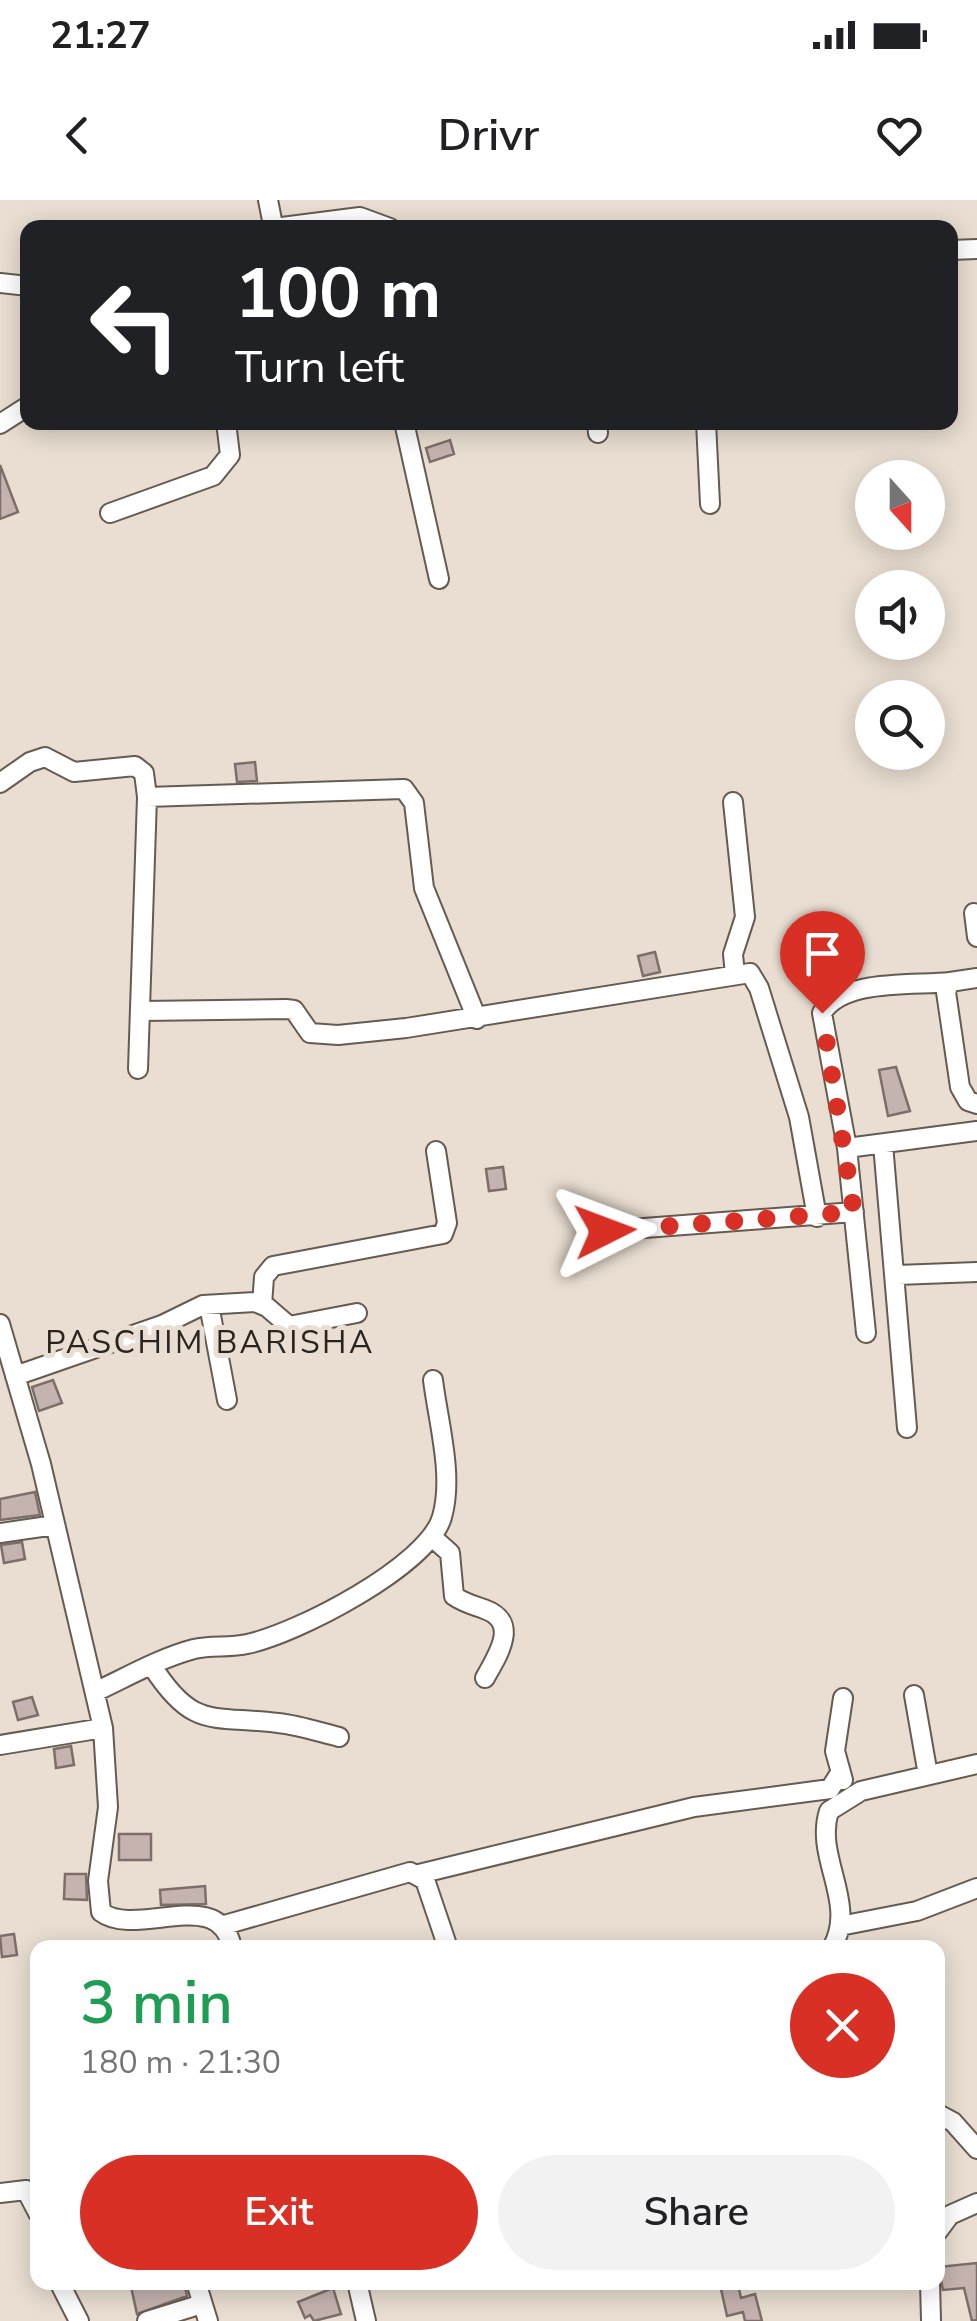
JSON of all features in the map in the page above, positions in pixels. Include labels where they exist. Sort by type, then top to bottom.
[{"type":"street","points":[[328,220],[361,215]]},
{"type":"street","points":[[110,513],[214,476],[230,455],[227,430]]},
{"type":"street","points":[[406,430],[439,579]]},
{"type":"street","points":[[706,430],[710,504]]},
{"type":"street","points":[[0,783],[30,762],[45,757],[74,772],[135,766],[144,773],[147,797],[138,1069]]},
{"type":"street","points":[[147,797],[404,789],[414,804],[424,888],[477,1018]]},
{"type":"street","points":[[733,802],[745,918],[733,954],[735,976]]},
{"type":"street","points":[[974,913],[977,937]]},
{"type":"street","points":[[142,1011],[286,1009],[320,1036],[477,1018],[750,973],[759,988],[799,1117],[817,1216]]},
{"type":"street","points":[[866,1333],[846,1148],[821,1023],[828,1002],[886,987],[977,978]]},
{"type":"street","points":[[950,982],[946,992],[960,1087],[968,1101],[977,1104]]},
{"type":"street","points":[[846,1148],[977,1131]]},
{"type":"street","points":[[884,1144],[907,1428]]},
{"type":"street","points":[[262,1305],[264,1277],[272,1266],[443,1234],[448,1223],[436,1151]]},
{"type":"street","points":[[605,1231],[854,1212]]},
{"type":"street","points":[[897,1275],[977,1272]]},
{"type":"street","points":[[16,1376],[209,1304],[248,1301],[262,1305],[289,1326],[357,1313]]},
{"type":"street","points":[[209,1304],[227,1400]]},
{"type":"street","points":[[0,1324],[55,1525],[103,1728],[108,1806],[98,1881],[101,1912],[122,1921],[198,1915],[222,1926],[346,1892],[382,1877],[419,1874],[694,1807],[830,1789],[840,1772]]},
{"type":"street","points":[[95,1692],[194,1649],[256,1642],[307,1622],[353,1599],[432,1537],[442,1520],[445,1489],[433,1380]]},
{"type":"street","points":[[0,1533],[55,1525]]},
{"type":"street","points":[[432,1537],[450,1552],[454,1596],[493,1612],[504,1628],[505,1640],[485,1678]]},
{"type":"street","points":[[152,1666],[178,1702],[206,1719],[276,1723],[339,1737]]},
{"type":"street","points":[[914,1695],[928,1775]]},
{"type":"street","points":[[844,1698],[835,1751],[850,1796]]},
{"type":"street","points":[[0,1746],[103,1728]]},
{"type":"street","points":[[835,1940],[842,1903],[825,1824],[829,1812],[850,1796],[977,1764]]},
{"type":"street","points":[[419,1874],[425,1880],[445,1940]]},
{"type":"street","points":[[840,1926],[917,1911],[977,1888]]},
{"type":"street","points":[[222,1926],[228,1940]]},
{"type":"street","points":[[945,2118],[977,2149]]},
{"type":"street","points":[[0,2194],[26,2190],[30,2198]]},
{"type":"street","points":[[945,2222],[950,2215],[977,2203]]},
{"type":"street","points":[[62,2290],[79,2321]]},
{"type":"street","points":[[360,2290],[366,2321]]},
{"type":"street","points":[[930,2290],[932,2321]]},
{"type":"street","points":[[147,2321],[205,2313]]},
{"type":"building","points":[[450,440],[454,454],[430,462],[426,448]]},
{"type":"building","points":[[0,465],[18,512],[0,519]]},
{"type":"building","points":[[255,762],[257,781],[237,782],[235,764]]},
{"type":"building","points":[[655,952],[660,972],[643,976],[638,956]]},
{"type":"building","points":[[896,1067],[910,1111],[888,1116],[879,1070]]},
{"type":"building","points":[[503,1167],[506,1189],[489,1191],[486,1169]]},
{"type":"building","points":[[53,1380],[62,1403],[39,1411],[32,1387]]},
{"type":"building","points":[[35,1492],[40,1515],[0,1520],[0,1499]]},
{"type":"building","points":[[22,1542],[25,1559],[4,1563],[1,1545]]},
{"type":"building","points":[[32,1697],[38,1715],[18,1720],[13,1702]]},
{"type":"building","points":[[71,1746],[74,1765],[56,1768],[54,1749]]},
{"type":"building","points":[[119,1834],[151,1834],[151,1860],[119,1860]]},
{"type":"building","points":[[65,1874],[86,1874],[87,1900],[64,1899]]},
{"type":"building","points":[[205,1886],[206,1904],[161,1905],[160,1890]]},
{"type":"building","points":[[14,1934],[17,1955],[2,1957],[0,1936]]},
{"type":"building","points":[[977,2263],[977,2320],[972,2321],[964,2288],[945,2290],[945,2266]]},
{"type":"building","points":[[132,2290],[186,2290],[187,2296],[137,2314]]},
{"type":"building","points":[[334,2290],[341,2314],[314,2321],[310,2315],[305,2318],[298,2302]]},
{"type":"building","points":[[721,2290],[739,2290],[741,2298],[755,2294],[762,2321],[745,2321],[743,2312],[727,2316]]},
{"type":"district","name":"PASCHIM BARISHA","points":[[210,1342]]},
{"type":"route","points":[[605,1231],[854,1212],[822,1013]]}]
